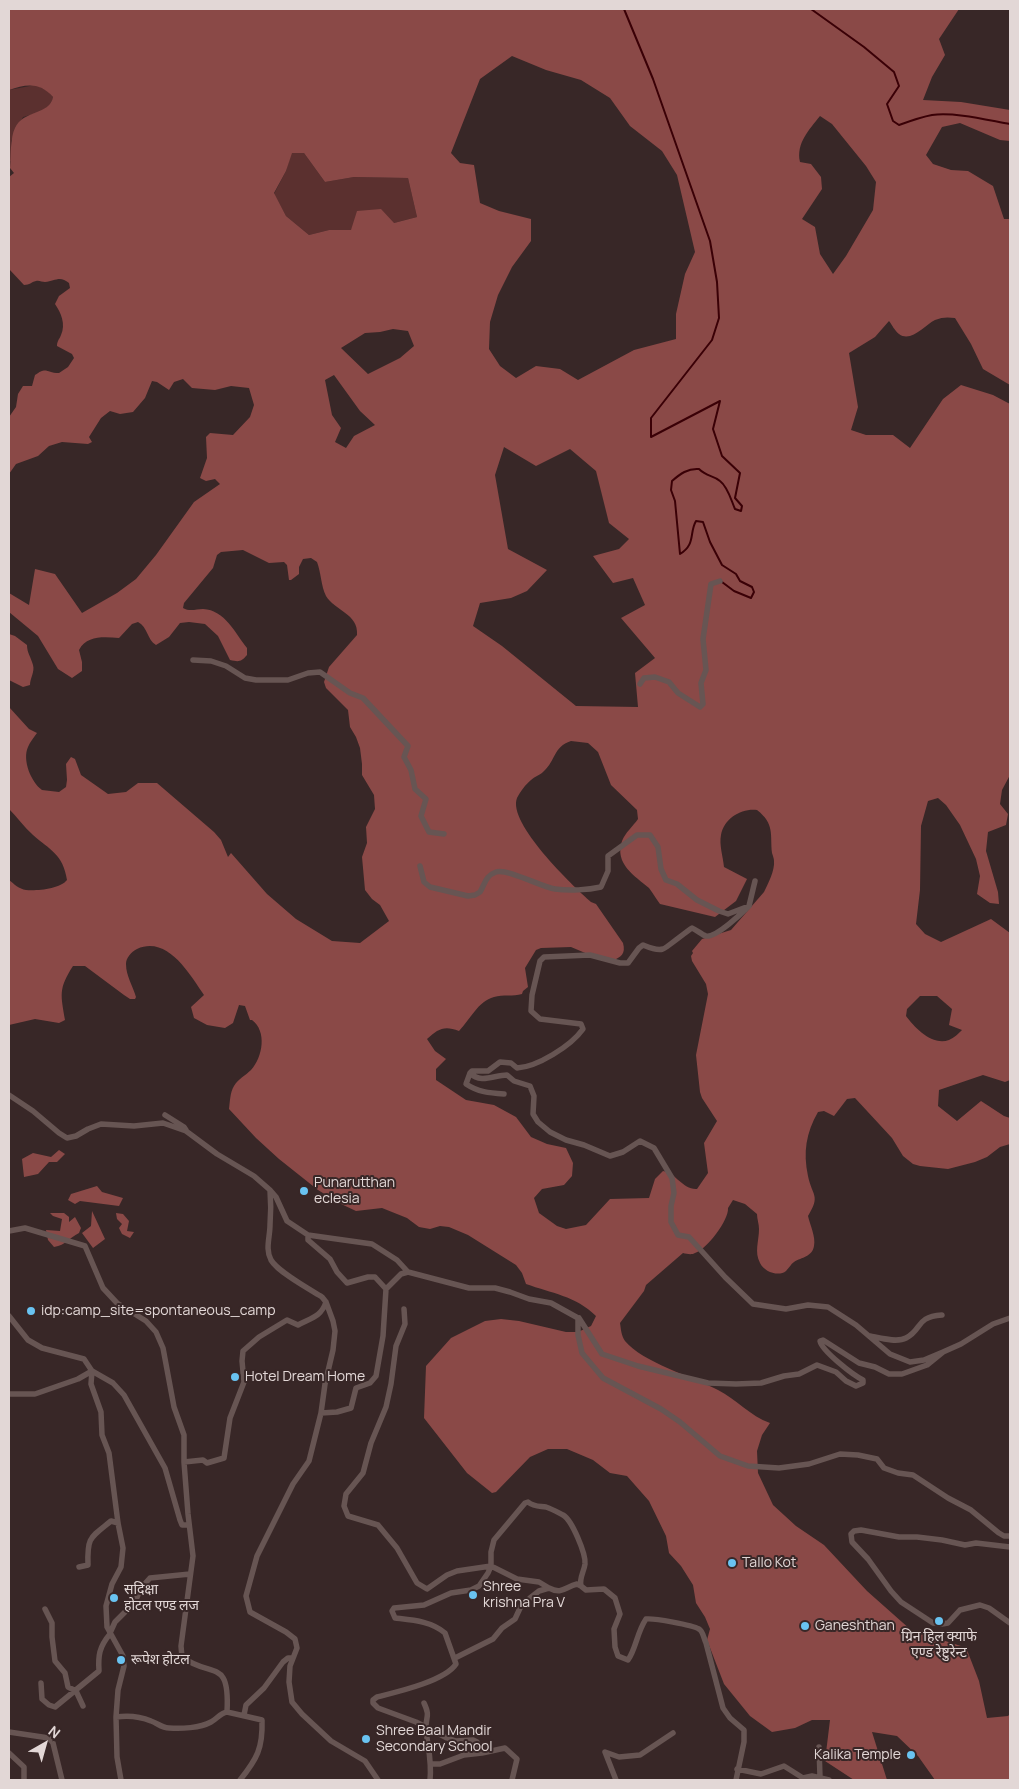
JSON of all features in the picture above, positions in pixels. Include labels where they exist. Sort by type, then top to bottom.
[{"type":"street","points":[[640,684],[644,678],[655,677],[669,682],[678,693],[700,707],[703,704],[701,683],[706,670],[703,638],[711,584],[720,580]]},
{"type":"street","points":[[193,660],[211,661],[226,666],[245,678],[256,680],[288,680],[308,673],[320,672],[350,693],[364,698],[392,732],[408,746],[404,757],[411,770],[415,789],[426,799],[421,816],[429,832],[444,834]]},
{"type":"street","points":[[420,866],[424,882],[430,887],[468,896],[480,892],[483,883],[498,871],[555,889],[593,889],[601,887],[608,870],[608,856],[637,835],[650,835],[658,847],[661,869],[666,880],[677,884],[697,900],[719,912],[728,914],[749,906]]},
{"type":"street","points":[[470,1073],[472,1071],[488,1072],[500,1062],[511,1063],[517,1068],[533,1065],[575,1039],[583,1029],[580,1024],[540,1020],[531,1011],[532,995],[540,961],[544,957],[590,955],[620,963],[628,963],[643,945],[659,950],[665,949],[692,928],[706,936],[713,936],[742,914],[749,906],[755,881]]},
{"type":"street","points":[[470,1073],[466,1084],[475,1090],[504,1094]]},
{"type":"street","points":[[470,1073],[485,1079],[507,1076],[514,1081],[530,1086],[534,1096],[533,1114],[538,1122],[550,1132],[566,1140],[610,1156],[624,1152],[640,1141],[654,1148],[672,1178],[674,1193],[671,1206],[671,1222],[678,1235],[689,1237],[725,1277],[753,1304],[786,1309],[808,1305],[828,1307],[856,1325],[890,1354],[910,1362],[924,1360],[943,1352],[961,1344],[993,1324],[1010,1318]]},
{"type":"street","points":[[9,1095],[67,1138],[76,1136],[88,1128],[101,1124],[134,1126],[163,1123],[186,1131],[217,1154],[254,1176],[276,1197],[286,1221],[308,1235],[372,1244],[398,1260],[408,1272]]},
{"type":"street","points":[[166,1115],[184,1127],[186,1131]]},
{"type":"street","points":[[270,1190],[268,1242],[270,1258],[274,1264],[322,1297],[326,1302],[335,1331],[321,1413],[309,1461],[294,1484],[257,1556],[246,1596],[250,1612],[296,1639],[297,1648],[290,1666],[289,1682],[292,1702],[331,1741],[365,1761],[378,1780]]},
{"type":"street","points":[[9,1231],[25,1228],[85,1246],[102,1288],[117,1303],[146,1321],[156,1332],[163,1348],[174,1407],[184,1435],[184,1462],[193,1556],[181,1646],[182,1656],[190,1662],[217,1671],[223,1676],[228,1692],[227,1712]]},
{"type":"street","points":[[308,1235],[308,1240],[330,1259],[337,1272],[347,1283],[375,1277],[386,1289]]},
{"type":"street","points":[[321,1413],[337,1412],[351,1408],[356,1388],[370,1383],[376,1376],[383,1336],[386,1289],[401,1274],[408,1272],[470,1288],[495,1288],[529,1299],[551,1303],[578,1318],[602,1354],[638,1366],[708,1383],[736,1384],[761,1382],[799,1374],[817,1365],[836,1372],[846,1381],[856,1386],[863,1382],[821,1347],[820,1341],[823,1340],[859,1363],[889,1374],[902,1374],[916,1370],[927,1365],[943,1352]]},
{"type":"street","points":[[184,1462],[203,1460],[206,1463],[224,1458],[230,1418],[244,1382],[242,1361],[244,1351],[259,1337],[287,1320],[298,1325],[319,1315],[326,1302]]},
{"type":"street","points":[[404,1309],[406,1324],[396,1346],[386,1407],[371,1443],[363,1472],[346,1494],[344,1506],[348,1516],[378,1525],[397,1548],[417,1583],[428,1589],[447,1575],[457,1571],[490,1566],[516,1579],[539,1582],[556,1592],[577,1584],[586,1590],[604,1588],[615,1598],[620,1614],[614,1629],[615,1647],[618,1656],[628,1660],[632,1655],[634,1644],[646,1619],[671,1623],[680,1622],[700,1629],[706,1643],[723,1708],[730,1718],[744,1730],[744,1742],[736,1780]]},
{"type":"street","points":[[868,1335],[899,1340],[907,1338],[926,1318],[942,1315]]},
{"type":"street","points":[[9,1316],[28,1340],[46,1350],[84,1359],[92,1371],[113,1383],[124,1395],[166,1468],[182,1524],[189,1525]]},
{"type":"street","points":[[578,1318],[578,1335],[582,1353],[603,1378],[661,1409],[680,1422],[720,1456],[748,1466],[779,1468],[809,1464],[840,1454],[877,1459],[884,1468],[913,1476],[971,1510],[999,1533],[1004,1536],[1010,1536]]},
{"type":"street","points":[[9,1394],[35,1394],[78,1379],[92,1371]]},
{"type":"street","points":[[92,1371],[91,1384],[101,1412],[102,1435],[109,1453],[118,1523],[124,1548],[121,1567],[112,1584],[106,1606],[107,1627],[123,1656],[124,1666],[118,1690],[116,1716],[117,1758],[121,1780]]},
{"type":"street","points":[[482,1753],[477,1742],[473,1740],[456,1741],[378,1708],[373,1703],[373,1700],[377,1697],[404,1691],[443,1676],[453,1669],[456,1664],[445,1633],[431,1624],[395,1618],[392,1611],[394,1608],[424,1605],[451,1592],[471,1590],[480,1586],[490,1566],[494,1540],[521,1507],[528,1502],[564,1516],[568,1520],[576,1534],[585,1558],[581,1586]]},
{"type":"street","points":[[79,1567],[88,1565],[87,1546],[94,1535],[111,1521],[118,1523]]},
{"type":"street","points":[[1010,1547],[976,1543],[965,1545],[942,1540],[899,1537],[861,1530],[854,1531],[851,1534],[852,1542],[868,1559],[891,1591],[909,1608],[933,1623],[948,1623],[960,1610],[980,1604],[1010,1623]]},
{"type":"street","points":[[41,1683],[40,1693],[42,1699],[50,1706],[55,1707],[99,1672],[98,1655],[102,1644],[110,1634],[115,1622],[135,1602],[141,1588],[150,1578],[164,1575],[190,1574]]},
{"type":"street","points":[[455,1658],[492,1639],[502,1628],[515,1619],[521,1606],[539,1591],[549,1588]]},
{"type":"street","points":[[45,1609],[52,1623],[56,1661],[64,1673],[68,1687],[76,1691],[84,1706]]},
{"type":"street","points":[[244,1715],[246,1705],[273,1678],[282,1662],[288,1658],[293,1658]]},
{"type":"street","points":[[424,1703],[429,1713],[426,1727],[432,1764],[430,1780]]},
{"type":"street","points":[[116,1716],[133,1716],[153,1721],[166,1728],[188,1728],[208,1724],[217,1719],[222,1713],[227,1712],[262,1720],[262,1737],[254,1762],[240,1780]]},
{"type":"street","points":[[9,1732],[49,1738],[62,1780]]},
{"type":"street","points":[[616,1780],[605,1752],[619,1757],[640,1756],[673,1733]]},
{"type":"street","points":[[818,1747],[820,1778]]},
{"type":"street","points":[[432,1764],[440,1764],[464,1755],[505,1748],[517,1759],[512,1780]]},
{"type":"street","points":[[9,1753],[24,1767],[24,1780]]},
{"type":"street","points":[[737,1768],[760,1774],[784,1766],[803,1778],[829,1780]]},
{"type":"shaded area","points":[[9,9],[959,9],[939,39],[945,55],[932,77],[923,100],[961,102],[1010,110],[1010,141],[1000,140],[960,123],[942,127],[926,155],[933,164],[951,170],[968,171],[993,186],[1004,219],[1010,219],[1010,385],[983,369],[971,344],[955,318],[940,318],[913,335],[908,336],[899,334],[889,321],[875,337],[849,353],[858,407],[851,430],[866,435],[893,435],[910,448],[943,399],[961,385],[993,395],[1010,404],[1010,775],[1002,790],[1000,804],[1008,814],[1006,825],[988,832],[986,851],[998,892],[999,904],[990,903],[977,894],[980,876],[976,859],[960,825],[946,805],[938,798],[928,801],[921,826],[920,890],[916,924],[925,934],[941,942],[991,919],[1010,933],[1010,1080],[1005,1082],[983,1075],[939,1090],[938,1106],[957,1121],[981,1101],[1010,1118],[1010,1144],[1000,1147],[987,1157],[975,1162],[948,1169],[920,1166],[913,1164],[903,1156],[892,1138],[855,1098],[847,1099],[834,1116],[824,1111],[818,1112],[808,1135],[806,1151],[808,1176],[815,1199],[808,1216],[814,1239],[813,1250],[794,1262],[783,1273],[768,1271],[762,1266],[757,1255],[759,1229],[757,1214],[745,1204],[733,1200],[728,1208],[725,1220],[711,1240],[694,1254],[683,1253],[646,1285],[644,1291],[620,1323],[625,1341],[643,1356],[718,1390],[756,1416],[770,1423],[762,1435],[757,1451],[758,1473],[773,1505],[796,1526],[824,1545],[867,1591],[911,1630],[964,1647],[967,1650],[979,1681],[987,1718],[1008,1716],[1010,1714],[1010,1780],[935,1780],[918,1756],[897,1736],[872,1732],[887,1780],[854,1780],[825,1761],[830,1720],[812,1720],[795,1728],[772,1732],[750,1716],[724,1684],[707,1640],[710,1629],[696,1603],[693,1585],[681,1566],[669,1553],[666,1536],[649,1501],[627,1476],[610,1473],[593,1460],[567,1449],[548,1449],[530,1457],[496,1492],[492,1493],[467,1473],[424,1418],[426,1366],[451,1338],[485,1321],[501,1319],[519,1321],[566,1332],[578,1332],[591,1326],[596,1316],[572,1299],[526,1284],[522,1273],[516,1265],[468,1235],[449,1227],[440,1226],[430,1229],[419,1227],[407,1218],[382,1208],[356,1211],[318,1190],[279,1159],[229,1109],[234,1086],[255,1065],[261,1051],[260,1031],[257,1025],[250,1020],[245,1006],[239,1005],[233,1023],[225,1028],[207,1025],[194,1018],[191,1007],[204,995],[177,959],[159,947],[148,946],[135,950],[129,955],[126,962],[127,973],[136,997],[135,999],[130,999],[85,966],[73,966],[65,981],[62,992],[65,1020],[59,1023],[35,1019],[9,1025],[9,880],[21,889],[42,890],[59,886],[67,880],[62,864],[55,853],[30,832],[9,809],[9,707],[29,729],[37,733],[28,747],[26,758],[34,782],[42,790],[59,792],[66,787],[66,764],[71,757],[75,759],[81,775],[108,794],[126,792],[138,783],[157,783],[214,832],[221,840],[228,857],[231,853],[267,894],[296,919],[332,941],[360,943],[389,921],[380,905],[365,890],[362,857],[367,843],[366,827],[375,809],[374,795],[362,775],[360,748],[350,727],[348,710],[326,688],[324,682],[329,667],[357,635],[357,628],[350,617],[334,605],[326,596],[317,562],[311,558],[303,559],[299,567],[299,574],[289,580],[287,565],[284,562],[269,563],[243,550],[221,552],[217,555],[213,568],[184,603],[183,608],[211,610],[229,623],[247,648],[247,655],[240,661],[230,660],[218,636],[205,624],[180,623],[169,637],[156,645],[144,627],[138,622],[132,624],[119,638],[96,638],[82,645],[79,650],[82,671],[72,678],[58,669],[38,636],[9,612],[9,593],[29,605],[35,569],[55,574],[82,613],[117,593],[136,579],[156,555],[194,502],[220,484],[215,479],[206,481],[200,478],[207,458],[206,437],[210,433],[233,435],[250,417],[254,405],[249,388],[231,386],[215,390],[192,388],[183,379],[174,382],[169,390],[152,381],[145,398],[133,412],[120,414],[110,411],[101,418],[89,437],[92,442],[88,444],[62,442],[49,446],[38,456],[16,464],[9,474],[9,417],[16,407],[18,394],[23,386],[32,386],[35,375],[39,372],[44,370],[59,373],[68,367],[74,358],[72,354],[57,346],[63,323],[55,304],[59,296],[70,288],[69,283],[60,279],[45,282],[34,281],[24,285],[9,269],[9,177],[14,173],[10,168],[13,132],[24,118],[47,107],[53,97],[43,89],[32,86],[21,86],[9,90]],"holes":[[[512,56],[546,70],[581,80],[610,98],[630,126],[662,151],[677,175],[695,252],[685,274],[676,314],[676,339],[634,350],[578,380],[560,369],[536,366],[516,378],[500,366],[489,349],[490,322],[498,295],[512,267],[531,241],[531,219],[499,211],[480,203],[474,165],[460,163],[451,153],[480,79]],[[820,116],[832,124],[866,166],[876,182],[873,210],[833,274],[820,254],[815,227],[802,219],[822,189],[821,177],[811,164],[800,162],[800,149],[804,137]],[[292,153],[304,153],[325,182],[354,177],[408,178],[417,217],[394,223],[381,209],[357,211],[351,230],[329,230],[309,235],[286,216],[274,193],[286,171]],[[393,329],[408,331],[414,346],[400,358],[368,374],[341,348],[365,333]],[[334,375],[360,411],[375,425],[354,436],[346,448],[335,442],[341,428],[332,415],[325,380]],[[504,447],[536,466],[570,449],[596,471],[609,523],[629,539],[619,549],[593,556],[613,583],[633,578],[645,605],[621,618],[655,658],[635,673],[638,707],[576,706],[502,646],[473,626],[480,603],[511,598],[527,591],[547,570],[508,549],[495,475]],[[571,741],[588,743],[598,752],[611,785],[637,810],[638,819],[622,841],[621,856],[627,869],[649,888],[660,904],[715,917],[736,901],[747,879],[724,867],[721,847],[723,829],[734,815],[751,810],[757,810],[763,815],[771,830],[774,861],[772,873],[764,892],[731,930],[702,939],[692,951],[692,961],[706,984],[708,994],[696,1055],[700,1092],[717,1121],[704,1143],[708,1173],[697,1189],[692,1189],[668,1172],[663,1171],[655,1179],[649,1198],[610,1199],[586,1225],[566,1229],[557,1226],[539,1213],[534,1198],[542,1189],[564,1185],[572,1176],[573,1163],[566,1148],[547,1144],[531,1137],[516,1117],[494,1105],[466,1100],[436,1080],[436,1069],[446,1059],[435,1051],[427,1039],[441,1029],[449,1028],[459,1031],[483,1002],[488,999],[497,996],[522,994],[528,987],[525,968],[536,950],[541,948],[571,947],[612,961],[623,952],[623,943],[596,904],[582,894],[557,869],[531,838],[522,823],[517,809],[517,798],[521,791],[548,767],[561,747]],[[920,996],[937,996],[952,1009],[949,1025],[962,1030],[949,1040],[936,1040],[924,1035],[906,1016],[907,1009]]]},
{"type":"shaded area","points":[[35,85],[47,90],[53,97],[52,102],[46,109],[23,117],[11,141],[11,161],[9,161],[9,90]]},
{"type":"shaded area","points":[[291,153],[304,153],[325,182],[354,177],[408,178],[417,217],[394,223],[351,230],[329,230],[309,235],[286,216],[274,194],[286,171]]},
{"type":"shaded area","points":[[9,634],[27,645],[33,668],[30,685],[23,687],[9,680]]},
{"type":"shaded area","points":[[59,1150],[65,1154],[57,1162],[49,1162],[38,1174],[24,1177],[22,1159],[33,1153],[51,1157]]},
{"type":"shaded area","points":[[97,1186],[102,1192],[123,1198],[119,1206],[80,1201],[75,1204],[68,1200],[71,1194]]},
{"type":"shaded area","points":[[92,1211],[105,1239],[93,1248],[82,1233],[91,1226]]},
{"type":"shaded area","points":[[50,1213],[64,1213],[69,1217],[69,1222],[75,1217],[81,1228],[79,1233],[65,1243],[54,1247],[48,1240],[46,1230],[60,1231],[62,1219]]},
{"type":"shaded area","points":[[116,1213],[123,1214],[129,1221],[127,1231],[134,1232],[130,1238],[122,1234],[119,1228],[122,1224],[117,1219]]},
{"type":"waterway","points":[[624,9],[653,79],[710,241],[717,282],[719,318],[712,340],[651,418],[651,437],[720,401],[713,429],[722,456],[740,473],[735,498],[742,506],[741,511],[735,509],[723,484],[699,469],[688,471],[678,476],[672,481],[671,490],[675,501],[680,554],[690,542],[696,521],[703,522],[710,542],[722,565],[736,574],[740,581],[752,587],[754,592],[751,598],[734,591],[722,582]]},
{"type":"waterway","points":[[811,9],[864,47],[894,72],[899,86],[887,104],[893,121],[899,125],[941,114],[1010,124]]},
{"type":"place","name":"Punarutthan eclesia","points":[[304,1191]]},
{"type":"place","name":"idp:camp_site=spontaneous_camp","points":[[31,1311]]},
{"type":"place","name":"Hotel Dream Home","points":[[235,1377]]},
{"type":"place","name":"Tallo Kot","points":[[732,1563]]},
{"type":"place","name":"Shree krishna Pra V","points":[[473,1595]]},
{"type":"place","name":"सदिक्षा होटल एण्ड लज","points":[[114,1598]]},
{"type":"place","name":"ग्रिन हिल क्याफे एण्ड रेष्टुरेन्ट","points":[[939,1621]]},
{"type":"place","name":"Ganeshthan","points":[[805,1626]]},
{"type":"place","name":"रूपेश होटल","points":[[121,1660]]},
{"type":"place","name":"Shree Baal Mandir Secondary School","points":[[366,1739]]},
{"type":"place","name":"Kalika Temple","points":[[911,1755]]}]
